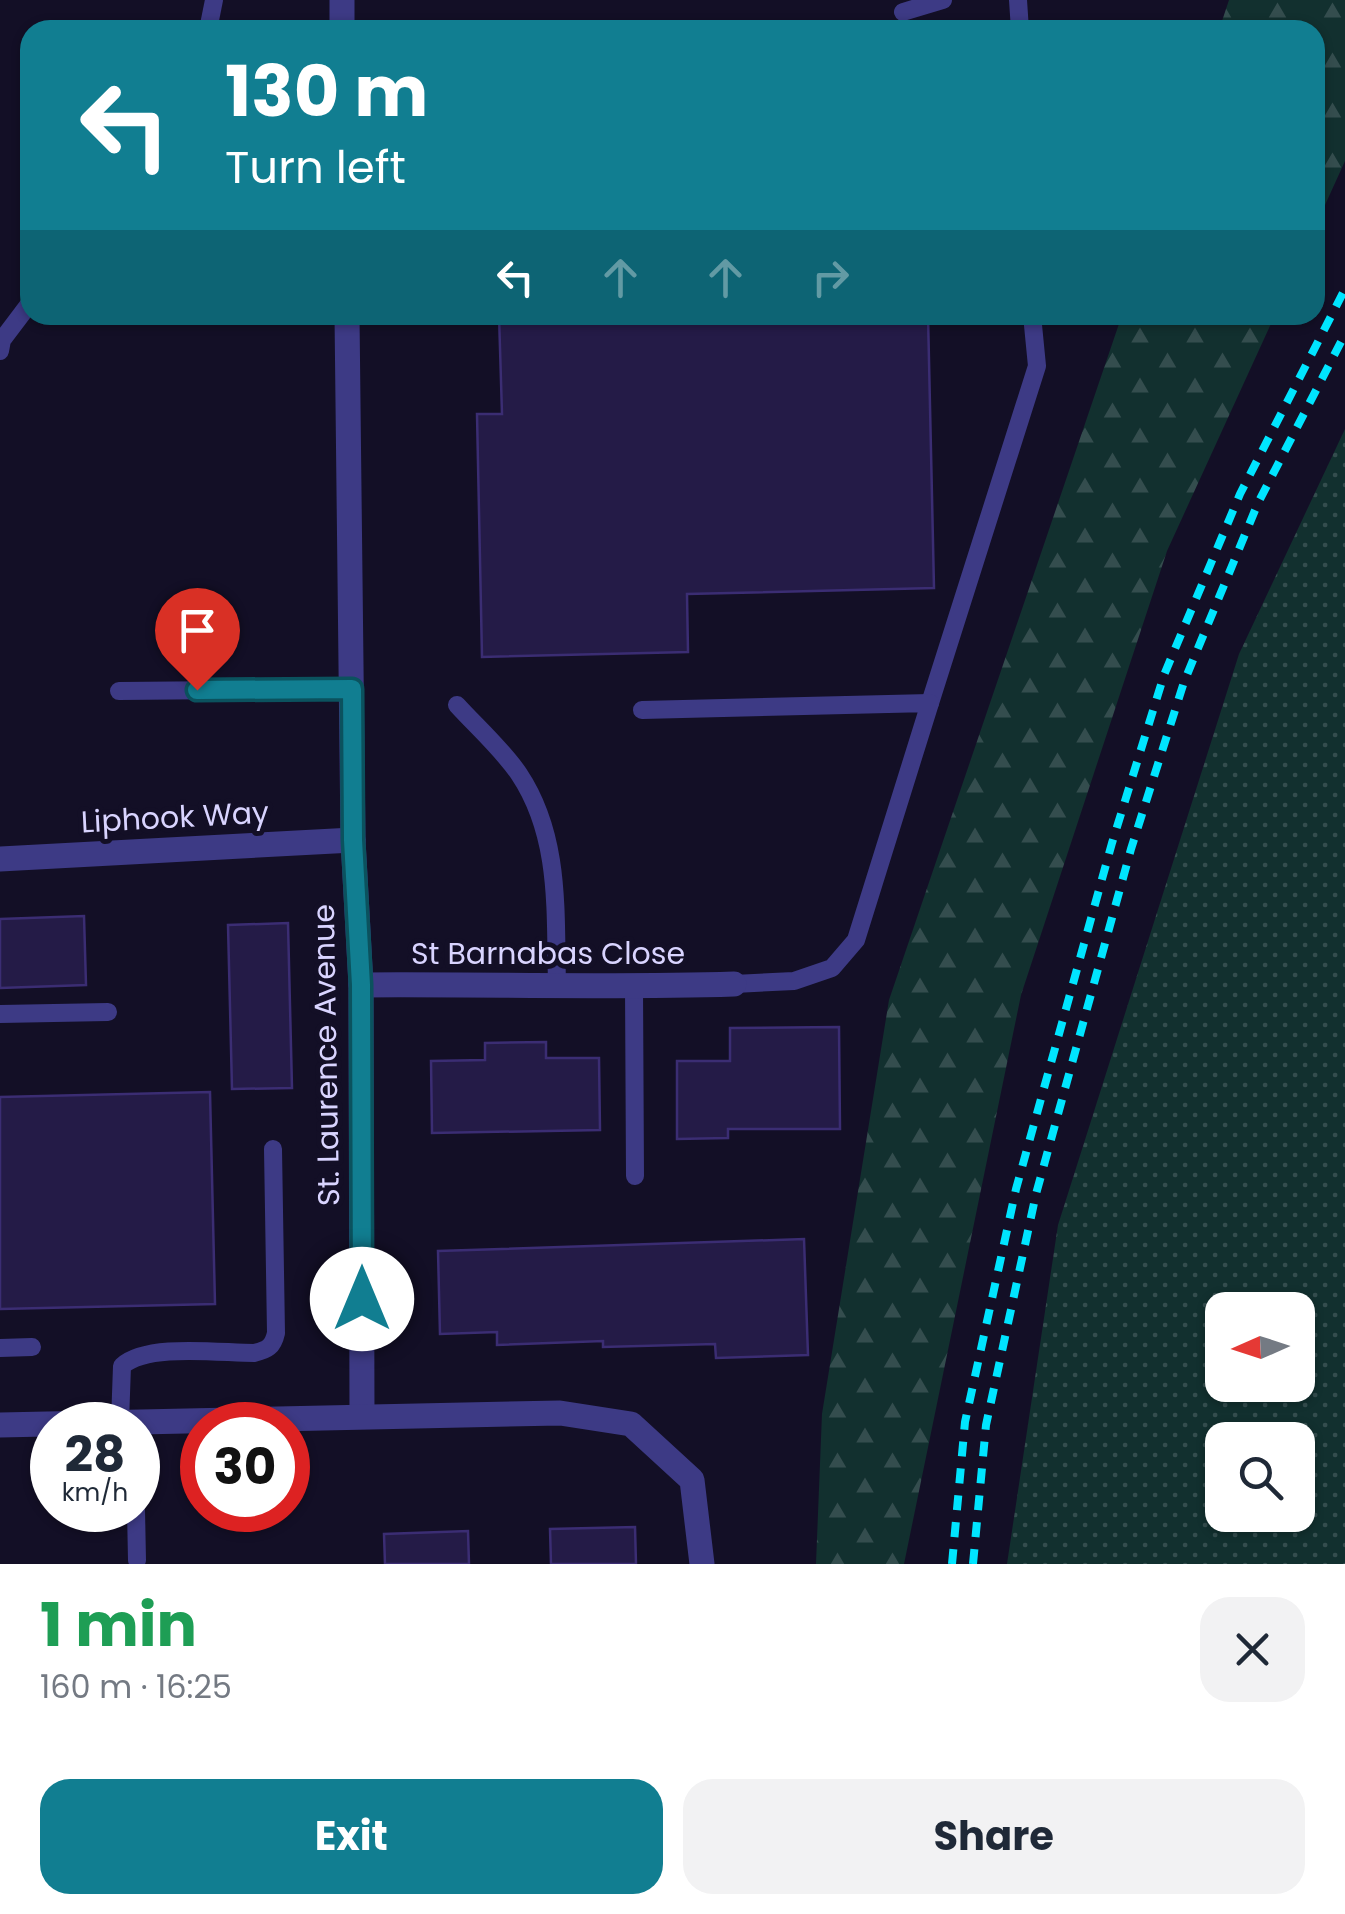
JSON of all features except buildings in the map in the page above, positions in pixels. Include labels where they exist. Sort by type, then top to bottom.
[{"type":"street","name":"St. Laurence Avenue","points":[[346,325],[353,840],[361,985],[362,1416]]},
{"type":"street","name":"Liphook Way","points":[[0,859],[353,840]]},
{"type":"street","name":"St Barnabas Close","points":[[361,985],[557,984],[634,988],[734,984]]},
{"type":"street","points":[[160,1422],[560,1414],[631,1424],[692,1480],[702,1564]]},
{"type":"street","points":[[0,1424],[30,1424]]},
{"type":"lane","points":[[904,12],[944,0]]},
{"type":"lane","points":[[0,352],[2,340],[20,317]]},
{"type":"lane","points":[[734,984],[794,981],[832,968],[856,940],[1036,366],[1033,325]]},
{"type":"lane","points":[[120,691],[352,689]]},
{"type":"lane","points":[[642,710],[930,703]]},
{"type":"lane","points":[[457,705],[518,773],[546,826],[554,877],[557,984]]},
{"type":"lane","points":[[634,988],[636,1176]]},
{"type":"lane","points":[[0,1014],[108,1012]]},
{"type":"lane","points":[[127,1402],[122,1366],[132,1356],[254,1353],[274,1343],[274,1149]]},
{"type":"lane","points":[[0,1348],[32,1347]]},
{"type":"lane","points":[[136,1532],[137,1560]]},
{"type":"green space","points":[[1229,0],[1345,0],[1345,161],[1325,205],[1325,20],[1222,20]]},
{"type":"green space","points":[[1119,325],[1270,325],[1167,551],[1021,995],[904,1564],[816,1564],[822,1414],[889,1000]]},
{"type":"green space","points":[[1345,429],[1345,1564],[1007,1564],[1058,1225],[1239,654]]},
{"type":"railway","points":[[952,1564],[965,1422],[1016,1189],[1112,843],[1164,675],[1240,494],[1345,289]]},
{"type":"railway","points":[[973,1564],[986,1425],[1036,1194],[1131,849],[1184,682],[1258,503],[1345,334]]},
{"type":"route","points":[[197,690],[352,689],[353,840],[361,985],[362,1299]]}]
